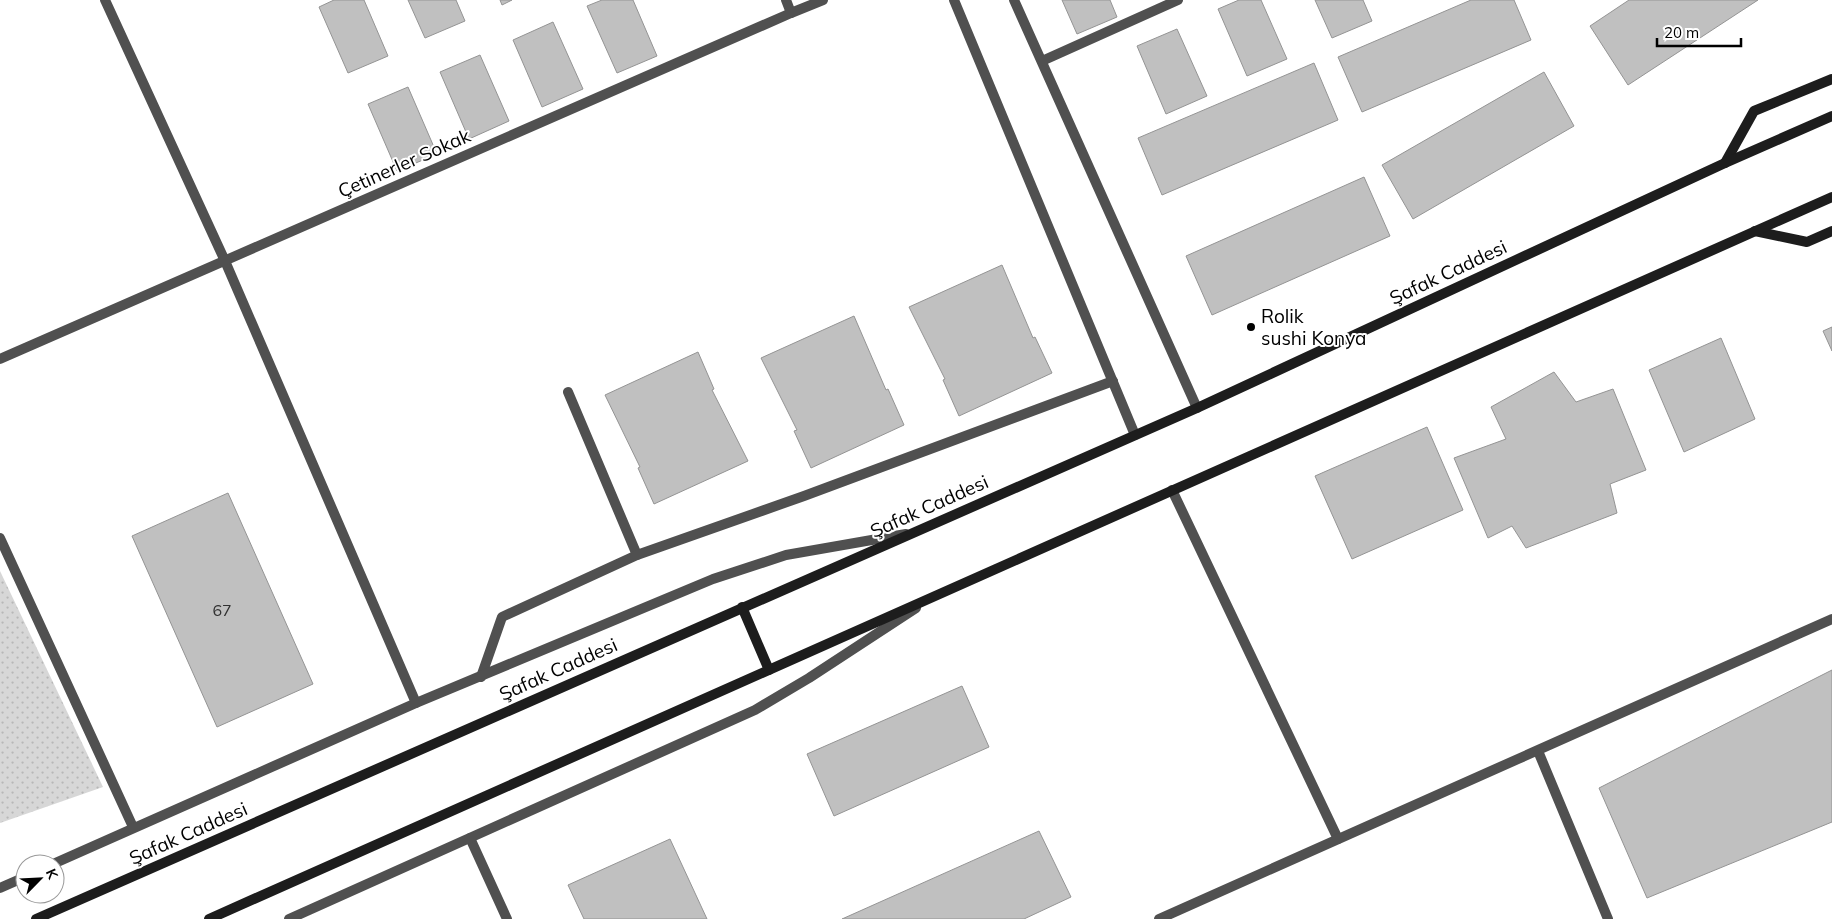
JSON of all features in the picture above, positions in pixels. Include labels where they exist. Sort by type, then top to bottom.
[{"type":"main road","points":[[1725,163],[1754,111],[1832,79]]},
{"type":"main road","name":"Şafak Caddesi","points":[[36,919],[1197,408],[1725,163],[1832,116]]},
{"type":"main road","points":[[209,919],[1832,197]]},
{"type":"main road","points":[[1755,231],[1807,242],[1832,231]]},
{"type":"main road","points":[[742,607],[769,670]]},
{"type":"street","points":[[105,0],[224,261],[416,703]]},
{"type":"street","points":[[786,0],[791,12]]},
{"type":"street","name":"Çetinerler Sokak","points":[[0,359],[791,12],[823,0]]},
{"type":"street","points":[[954,0],[1135,435]]},
{"type":"street","points":[[1014,0],[1197,408]]},
{"type":"street","points":[[1042,61],[1178,0]]},
{"type":"street","points":[[481,676],[502,617],[637,555],[804,496],[1113,381]]},
{"type":"street","points":[[568,392],[637,555]]},
{"type":"street","points":[[1172,490],[1338,839]]},
{"type":"street","points":[[65,858],[416,703],[713,579],[786,556],[912,533]]},
{"type":"street","points":[[0,538],[133,827]]},
{"type":"street","points":[[289,919],[755,710],[810,678],[932,597]]},
{"type":"street","points":[[1159,919],[1174,916],[1338,839],[1832,619]]},
{"type":"street","points":[[1538,750],[1608,919]]},
{"type":"street","points":[[470,838],[507,919]]},
{"type":"street","points":[[0,888],[15,881]]},
{"type":"shaded area","points":[[0,571],[103,787],[0,823]]},
{"type":"building","points":[[334,0],[364,0],[388,56],[348,73],[319,7]]},
{"type":"building","points":[[408,0],[456,0],[465,21],[425,38]]},
{"type":"building","points":[[500,0],[512,0],[502,5]]},
{"type":"building","points":[[602,0],[633,0],[657,56],[617,73],[587,6]]},
{"type":"building","points":[[1062,0],[1110,0],[1117,17],[1077,34]]},
{"type":"building","points":[[1239,0],[1261,0],[1287,59],[1247,76],[1218,9]]},
{"type":"building","points":[[1315,0],[1363,0],[1372,21],[1332,38]]},
{"type":"building","points":[[1471,0],[1514,0],[1531,40],[1362,112],[1338,57]]},
{"type":"building","points":[[1629,0],[1758,0],[1628,85],[1590,26]]},
{"type":"building","points":[[553,22],[583,89],[542,107],[513,40]]},
{"type":"building","points":[[1177,29],[1207,96],[1166,114],[1137,46]]},
{"type":"building","points":[[480,55],[509,121],[469,139],[440,72]]},
{"type":"building","points":[[1314,63],[1338,120],[1162,195],[1138,138]]},
{"type":"building","points":[[1544,72],[1574,126],[1413,219],[1382,165]]},
{"type":"building","points":[[408,87],[437,154],[397,171],[368,104]]},
{"type":"building","points":[[1364,177],[1390,236],[1212,315],[1186,256]]},
{"type":"building","points":[[1002,265],[1033,338],[1035,337],[1052,373],[959,416],[943,380],[945,379],[909,307]]},
{"type":"building","points":[[854,316],[886,390],[888,389],[904,425],[811,468],[794,431],[797,430],[761,358]]},
{"type":"building","points":[[1832,327],[1832,351],[1823,331]]},
{"type":"building","points":[[1721,338],[1755,419],[1684,452],[1649,370]]},
{"type":"building","points":[[698,352],[714,389],[712,390],[748,461],[654,504],[638,468],[640,467],[605,395]]},
{"type":"building","points":[[1554,372],[1576,402],[1613,389],[1646,470],[1610,484],[1617,513],[1526,548],[1512,526],[1488,538],[1454,458],[1506,439],[1491,407]]},
{"type":"building","points":[[1427,427],[1463,510],[1352,559],[1315,476]]},
{"type":"building","points":[[228,493],[313,684],[217,727],[132,536]]},
{"type":"building","points":[[1832,670],[1832,822],[1647,898],[1599,788]]},
{"type":"building","points":[[962,686],[989,747],[834,816],[807,754]]},
{"type":"building","points":[[1039,831],[1071,897],[1024,919],[842,919]]},
{"type":"building","points":[[670,839],[707,919],[584,919],[568,885]]},
{"type":"place","name":"Rolik sushi Konya","points":[[1251,327]]}]
